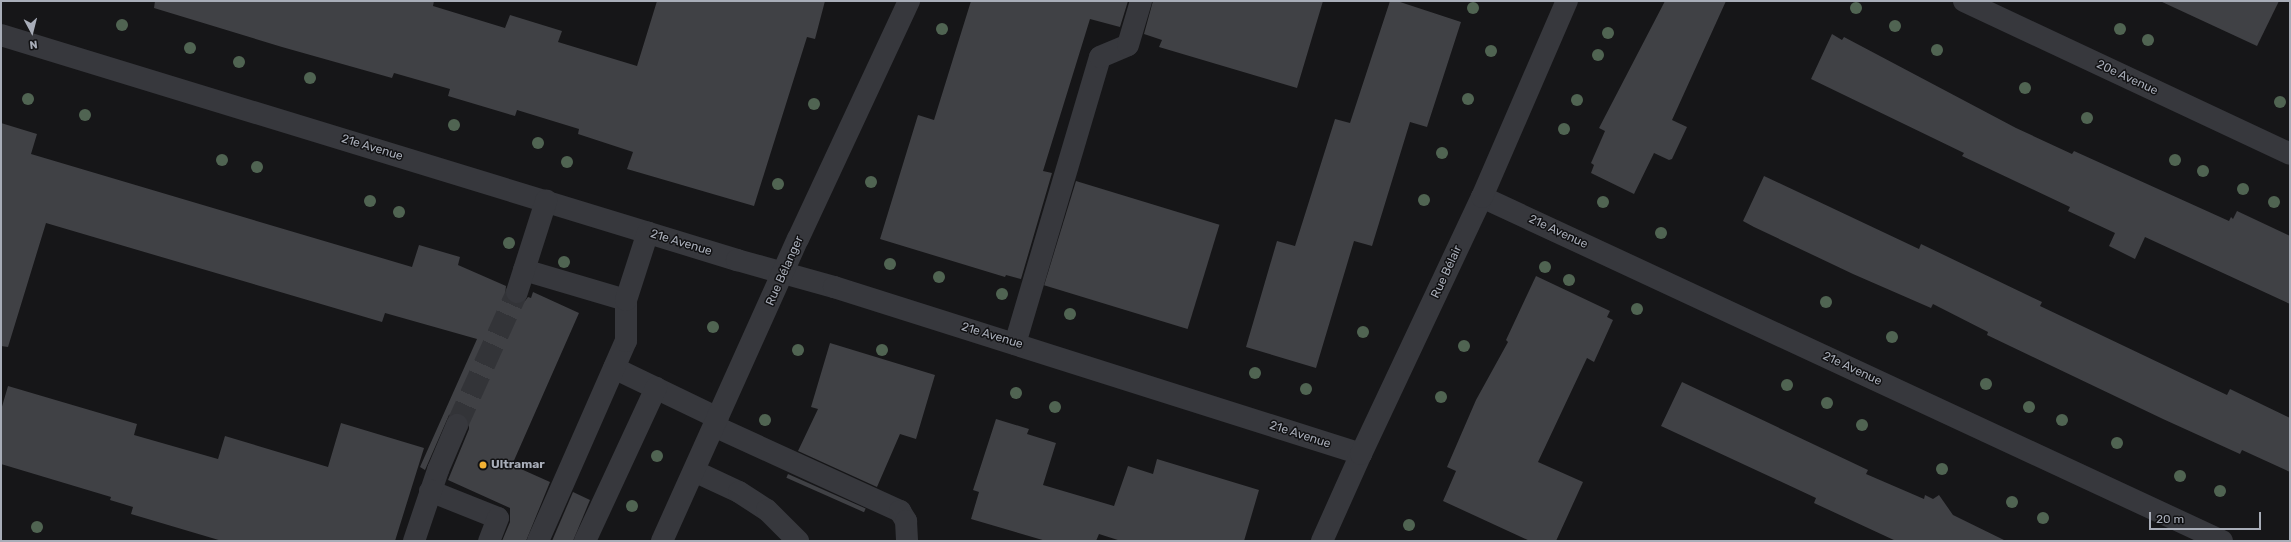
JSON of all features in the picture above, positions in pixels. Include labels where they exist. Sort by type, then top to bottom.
[{"type":"street","name":"Rue Bélanger","points":[[662,541],[909,1]]},
{"type":"street","points":[[1015,344],[1100,56],[1128,45],[1141,1]]},
{"type":"street","name":"Rue Bélair","points":[[1330,539],[1361,454],[1482,197],[1567,1]]},
{"type":"street","name":"20e Avenue","points":[[1964,1],[2290,154]]},
{"type":"street","name":"21e Avenue","points":[[1,35],[1015,344],[1361,454]]},
{"type":"street","name":"21e Avenue","points":[[1482,197],[2222,541]]},
{"type":"street","points":[[518,292],[546,201]]},
{"type":"street","points":[[538,541],[626,341],[626,300],[648,232]]},
{"type":"street","points":[[524,270],[626,300]]},
{"type":"street","points":[[614,368],[656,388],[716,422],[894,507],[904,514],[906,521],[907,541]]},
{"type":"street","points":[[585,541],[656,388]]},
{"type":"street","points":[[414,541],[430,491],[457,425]]},
{"type":"street","points":[[694,471],[739,492],[767,510],[798,541]]},
{"type":"street","points":[[430,491],[498,518],[489,541]]},
{"type":"building","points":[[155,1],[434,1],[433,6],[505,28],[510,15],[562,31],[558,42],[637,66],[657,1],[825,1],[815,39],[807,37],[754,206],[627,169],[633,152],[578,134],[579,129],[517,110],[515,116],[448,96],[450,89],[394,73],[392,78],[282,47],[154,8]]},
{"type":"building","points":[[971,1],[1128,1],[1120,27],[1090,19],[1043,171],[1052,173],[1021,279],[1006,275],[1005,277],[880,239],[918,115],[934,120]]},
{"type":"building","points":[[1153,1],[1323,1],[1297,88],[1159,47],[1162,40],[1144,34]]},
{"type":"building","points":[[1390,1],[1397,1],[1461,22],[1427,127],[1410,122],[1372,246],[1354,241],[1316,368],[1246,347],[1277,241],[1295,246],[1335,119],[1350,123]]},
{"type":"building","points":[[1665,1],[1726,1],[1672,120],[1687,127],[1672,159],[1669,160],[1654,153],[1634,194],[1591,173],[1594,165],[1591,163],[1605,131],[1599,128]]},
{"type":"building","points":[[2160,1],[2279,1],[2257,46]]},
{"type":"building","points":[[1832,34],[1842,40],[1844,37],[2016,128],[2072,154],[2074,151],[2229,221],[2231,217],[2233,219],[2237,211],[2290,236],[2290,304],[2145,237],[2135,259],[2109,246],[2115,233],[2068,211],[2070,207],[1962,156],[1964,153],[1811,79]]},
{"type":"building","points":[[1,123],[37,134],[31,154],[412,267],[419,245],[460,257],[458,265],[506,286],[505,295],[513,304],[519,304],[525,301],[528,297],[531,298],[533,292],[579,313],[512,465],[550,482],[526,541],[502,541],[510,522],[510,508],[448,480],[469,429],[469,423],[462,414],[455,413],[449,415],[425,470],[420,467],[477,339],[385,313],[382,322],[46,223],[8,347],[1,346]]},
{"type":"building","points":[[1764,176],[1919,249],[1921,244],[2042,302],[2040,306],[2227,395],[2230,389],[2290,418],[2290,472],[2242,450],[2240,454],[2163,419],[1987,335],[1988,332],[1933,304],[1931,308],[1853,274],[1743,221]]},
{"type":"building","points":[[1076,181],[1219,225],[1188,329],[1044,285]]},
{"type":"building","points":[[1536,276],[1610,311],[1607,317],[1613,320],[1594,362],[1587,358],[1538,462],[1583,482],[1556,541],[1530,541],[1443,501],[1456,471],[1447,467],[1476,400],[1508,342],[1506,340]]},
{"type":"building","points":[[830,343],[935,375],[916,439],[900,434],[877,487],[798,451],[818,409],[811,407]]},
{"type":"building","points":[[1682,382],[1868,470],[1866,474],[1924,499],[1925,495],[1933,499],[1939,495],[1953,515],[2006,541],[1896,541],[1814,503],[1816,498],[1661,426]]},
{"type":"building","points":[[8,386],[137,424],[134,435],[218,459],[225,436],[328,467],[341,423],[424,448],[395,541],[222,541],[131,514],[133,507],[110,500],[111,497],[1,464],[1,410]]},
{"type":"building","points":[[996,419],[1029,429],[1027,434],[1056,443],[1043,485],[1114,506],[1128,466],[1153,474],[1157,459],[1259,490],[1244,541],[1121,541],[1099,534],[1096,541],[1046,541],[971,519],[979,492],[973,490]]},
{"type":"building","points":[[788,474],[866,509],[864,512],[786,478]]},
{"type":"building","points":[[573,492],[590,500],[573,541],[552,541]]},
{"type":"tunnel","points":[[457,425],[517,292]]},
{"type":"place","name":"Ultramar","points":[[483,465]]}]
